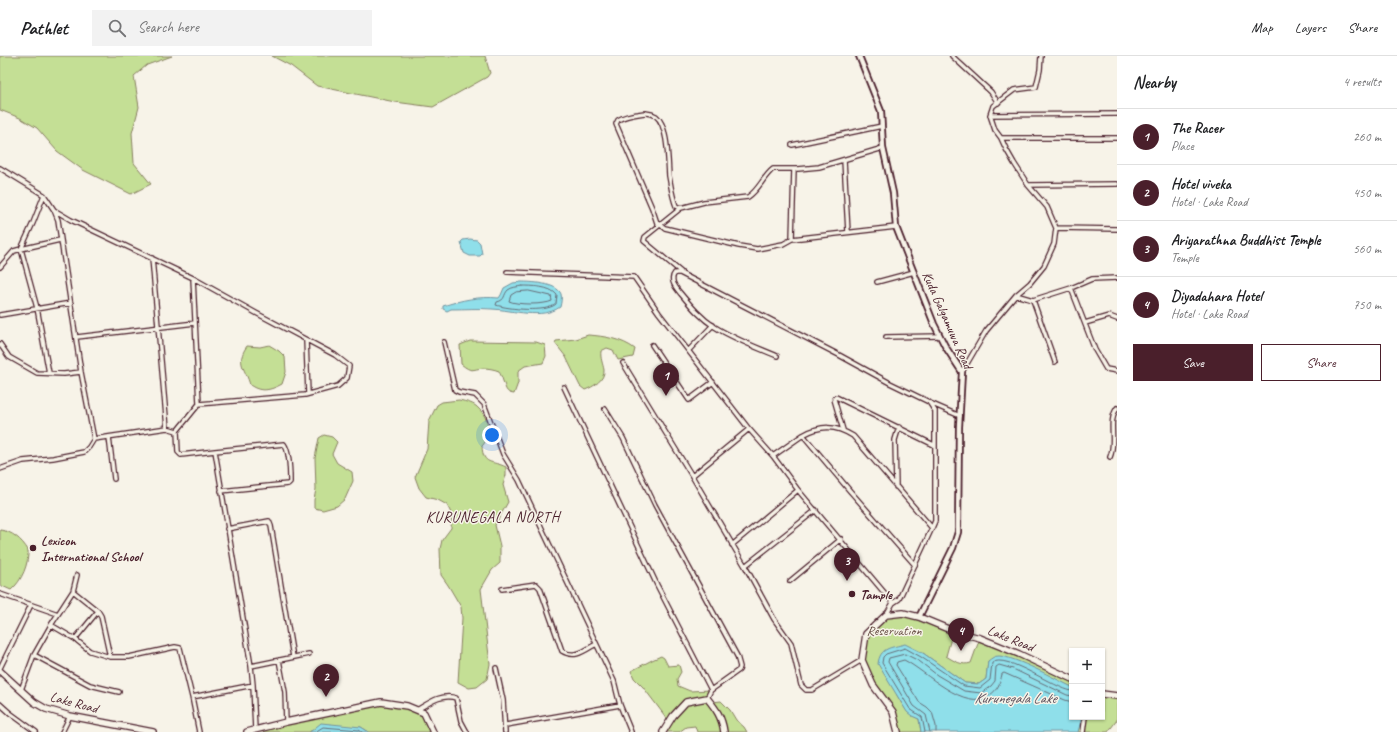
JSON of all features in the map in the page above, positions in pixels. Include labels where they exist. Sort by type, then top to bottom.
[{"type":"main road","name":"Lake Road","points":[[886,614],[904,613],[919,617],[953,631],[980,638],[1019,654],[1069,678]]},
{"type":"main road","points":[[886,614],[866,634],[862,660],[873,685],[893,712],[898,732]]},
{"type":"main road","name":"Lake Road","points":[[0,671],[34,702],[46,709],[70,716],[153,732]]},
{"type":"main road","points":[[1105,694],[1117,696]]},
{"type":"main road","points":[[663,732],[673,716],[686,702],[707,698],[717,710],[724,732]]},
{"type":"main road","points":[[247,732],[257,731],[286,722],[381,702],[407,706],[424,712],[433,732]]},
{"type":"street","name":"Kuda Galgamuwa Road","points":[[859,56],[881,111],[883,148],[893,193],[896,227],[934,324],[962,372],[958,532],[953,548],[919,617]]},
{"type":"street","points":[[952,56],[991,92],[998,103]]},
{"type":"street","points":[[962,372],[986,331],[1016,295],[1030,283],[1044,266],[1054,244],[1056,228],[1047,207],[1028,185],[995,130],[990,115],[993,106],[1014,90],[1036,87],[1040,70],[1041,56]]},
{"type":"street","points":[[681,208],[676,206],[673,198],[669,175],[666,140],[661,122],[656,116],[647,112],[626,116],[618,120],[616,124],[652,208],[656,223],[660,226],[678,232],[748,248],[765,248],[783,244],[792,239],[896,227]]},
{"type":"street","points":[[990,115],[1117,114]]},
{"type":"street","points":[[792,145],[882,126]]},
{"type":"street","points":[[1001,138],[1117,138]]},
{"type":"street","points":[[684,275],[644,241],[645,237],[681,208],[704,202],[748,197],[754,193],[773,169],[819,167],[883,148]]},
{"type":"street","points":[[844,160],[848,232]]},
{"type":"street","points":[[0,168],[44,195],[54,210],[58,220],[60,240],[77,337],[81,372],[94,439],[89,448],[84,452],[23,462],[0,469]]},
{"type":"street","points":[[792,239],[794,169]]},
{"type":"street","points":[[1028,185],[1117,184]]},
{"type":"street","points":[[44,195],[21,249],[37,308],[49,373]]},
{"type":"street","points":[[54,210],[71,220],[193,278],[336,355],[348,366],[347,378],[338,386],[308,394],[199,404]]},
{"type":"street","points":[[1056,228],[1117,229]]},
{"type":"street","points":[[0,267],[14,251],[60,240]]},
{"type":"street","points":[[152,258],[167,428]]},
{"type":"street","points":[[507,272],[632,276],[749,429],[773,456],[798,490],[841,539],[893,603]]},
{"type":"street","points":[[877,282],[914,272]]},
{"type":"street","points":[[777,356],[713,325],[693,309],[676,288],[673,281],[673,276],[675,273],[680,273],[839,355],[890,384],[960,416]]},
{"type":"street","points":[[193,278],[199,404],[177,431],[178,452],[181,455],[284,444],[286,447],[289,467],[290,482],[288,484],[221,491]]},
{"type":"street","points":[[1016,295],[1033,300],[1071,288],[1092,279],[1117,278]]},
{"type":"street","points":[[1071,288],[1095,350],[1106,369],[1117,370]]},
{"type":"street","points":[[1033,300],[1055,362]]},
{"type":"street","points":[[0,315],[71,303]]},
{"type":"street","points":[[1085,323],[1109,316],[1117,319]]},
{"type":"street","points":[[77,337],[195,323]]},
{"type":"street","points":[[689,350],[713,325]]},
{"type":"street","points":[[886,337],[940,336]]},
{"type":"street","points":[[306,340],[308,394]]},
{"type":"street","points":[[444,342],[455,390],[475,394],[484,404],[504,454],[519,480],[614,681],[620,705],[631,732]]},
{"type":"street","points":[[0,344],[9,357],[37,373],[81,372]]},
{"type":"street","points":[[652,345],[689,400],[713,382]]},
{"type":"street","points":[[623,363],[692,476],[745,566],[774,619],[791,643],[800,685],[806,690],[812,690],[862,660]]},
{"type":"street","points":[[564,387],[657,585],[711,690]]},
{"type":"street","points":[[843,430],[834,399],[836,397],[934,445]]},
{"type":"street","points":[[886,614],[893,603],[899,599],[935,521],[935,410],[929,402],[925,400]]},
{"type":"street","points":[[1110,456],[1113,449],[1113,414],[1117,408]]},
{"type":"street","points":[[605,409],[622,438],[655,505],[736,656],[740,667],[739,670],[711,690],[707,698]]},
{"type":"street","points":[[773,456],[809,431],[825,427],[834,427],[843,430],[853,436],[932,528]]},
{"type":"street","points":[[896,487],[895,440],[899,427]]},
{"type":"street","points":[[94,439],[167,428],[177,431]]},
{"type":"street","points":[[692,476],[749,429]]},
{"type":"street","points":[[803,435],[915,565]]},
{"type":"street","points":[[109,437],[114,479]]},
{"type":"street","points":[[214,451],[251,666],[257,731]]},
{"type":"street","points":[[732,544],[798,490]]},
{"type":"street","points":[[745,566],[816,510]]},
{"type":"street","points":[[227,529],[268,521],[271,526],[293,657]]},
{"type":"street","points":[[790,582],[841,539]]},
{"type":"street","points":[[21,690],[34,655],[73,591],[77,576]]},
{"type":"street","points":[[502,588],[536,584],[540,588],[562,651],[567,654],[578,654],[596,644]]},
{"type":"street","points":[[73,591],[98,611],[101,616],[110,657]]},
{"type":"street","points":[[0,599],[1,594],[58,614]]},
{"type":"street","points":[[0,668],[31,605]]},
{"type":"street","points":[[76,639],[98,611]]},
{"type":"street","points":[[51,625],[76,639],[90,651],[110,657],[129,658],[175,647],[180,648],[199,732]]},
{"type":"street","points":[[251,666],[309,654]]},
{"type":"street","points":[[34,655],[90,685],[119,692]]},
{"type":"street","points":[[279,660],[285,692],[286,722]]},
{"type":"street","points":[[496,668],[503,700],[506,732]]},
{"type":"street","points":[[192,697],[253,686]]},
{"type":"street","points":[[417,710],[441,697],[449,696],[456,698],[461,721],[467,731]]},
{"type":"street","points":[[0,704],[36,732]]},
{"type":"street","points":[[506,725],[620,705]]},
{"type":"street","points":[[62,732],[70,716]]},
{"type":"street","points":[[1083,732],[1085,720]]},
{"type":"green space","points":[[0,56],[172,56],[147,65],[134,76],[139,107],[132,133],[134,163],[151,184],[131,194],[83,170],[57,151],[37,128],[20,118],[0,110]]},
{"type":"green space","points":[[272,56],[485,56],[490,73],[487,77],[433,107],[395,102],[317,86],[291,66]]},
{"type":"green space","points":[[588,335],[613,339],[635,349],[633,357],[618,360],[613,350],[607,348],[601,351],[601,359],[604,370],[603,377],[595,385],[585,390],[580,386],[566,357],[555,343],[556,341],[576,339]]},
{"type":"green space","points":[[470,341],[536,342],[545,345],[546,356],[543,363],[525,366],[518,371],[518,383],[514,394],[509,393],[506,390],[499,371],[485,368],[472,370],[461,364],[460,345]]},
{"type":"green space","points":[[269,345],[285,357],[286,372],[282,384],[266,390],[254,388],[250,385],[242,366],[242,357],[247,346],[260,347]]},
{"type":"green space","points":[[459,400],[475,405],[485,417],[488,432],[482,446],[484,457],[486,460],[506,467],[506,475],[503,485],[508,502],[495,525],[500,546],[500,563],[492,570],[481,589],[490,664],[487,679],[477,687],[469,688],[458,682],[462,618],[461,607],[441,575],[440,549],[442,540],[451,528],[452,515],[447,505],[438,500],[426,497],[419,488],[415,477],[427,449],[429,421],[437,405],[442,402]]},
{"type":"green space","points":[[324,435],[332,437],[337,442],[332,454],[337,463],[352,472],[353,481],[345,499],[337,506],[323,510],[314,508],[314,500],[316,489],[315,458],[319,438]]},
{"type":"green space","points":[[0,530],[9,532],[16,537],[28,550],[24,572],[11,590],[0,585]]},
{"type":"green space","name":"Reservation","points":[[903,613],[953,631],[946,656],[955,661],[964,664],[971,663],[980,638],[1069,678],[1069,686],[1016,661],[988,661],[986,679],[979,684],[965,683],[923,653],[897,695],[908,712],[919,719],[921,732],[898,732],[893,712],[873,685],[862,660],[866,634],[886,615]]},
{"type":"green space","points":[[661,656],[664,658],[668,666],[679,665],[681,672],[677,679],[678,686],[690,691],[711,690],[707,698],[712,702],[721,701],[747,732],[697,732],[695,726],[686,727],[679,732],[663,732],[668,720],[643,687],[634,678],[631,671]]},
{"type":"green space","points":[[1105,694],[1117,696],[1117,720],[1108,732],[1078,732],[1081,720],[1105,720]]},
{"type":"green space","points":[[381,702],[424,713],[433,732],[369,732],[361,727],[310,732],[259,732],[257,729]]},
{"type":"water","points":[[463,240],[477,240],[480,243],[482,254],[480,256],[470,256],[464,253],[461,242]]},
{"type":"water","points":[[521,282],[549,285],[559,290],[561,294],[560,307],[553,311],[536,314],[487,309],[451,309],[447,311],[443,309],[443,306],[463,300],[477,298],[499,298],[504,288],[513,283]]},
{"type":"water","name":"Kurunegala Lake","points":[[905,644],[923,653],[965,683],[979,684],[986,679],[988,661],[994,657],[1006,657],[1025,664],[1069,686],[1069,720],[1081,720],[1078,732],[921,732],[919,719],[907,712],[878,664],[881,654],[887,649]]},
{"type":"water","points":[[321,723],[361,727],[369,732],[310,732]]},
{"type":"place","name":"The Racer","points":[[666,396]]},
{"type":"place","name":"Lexicon International School","points":[[33,548]]},
{"type":"place","name":"Ariyarathna Buddhist Temple","points":[[847,581]]},
{"type":"place","name":"Tample","points":[[852,594]]},
{"type":"place","name":"Diyadahara Hotel","points":[[961,651]]},
{"type":"place","name":"Hotel viveka","points":[[326,697]]},
{"type":"district","name":"KURUNEGALA NORTH","points":[[493,517]]}]
